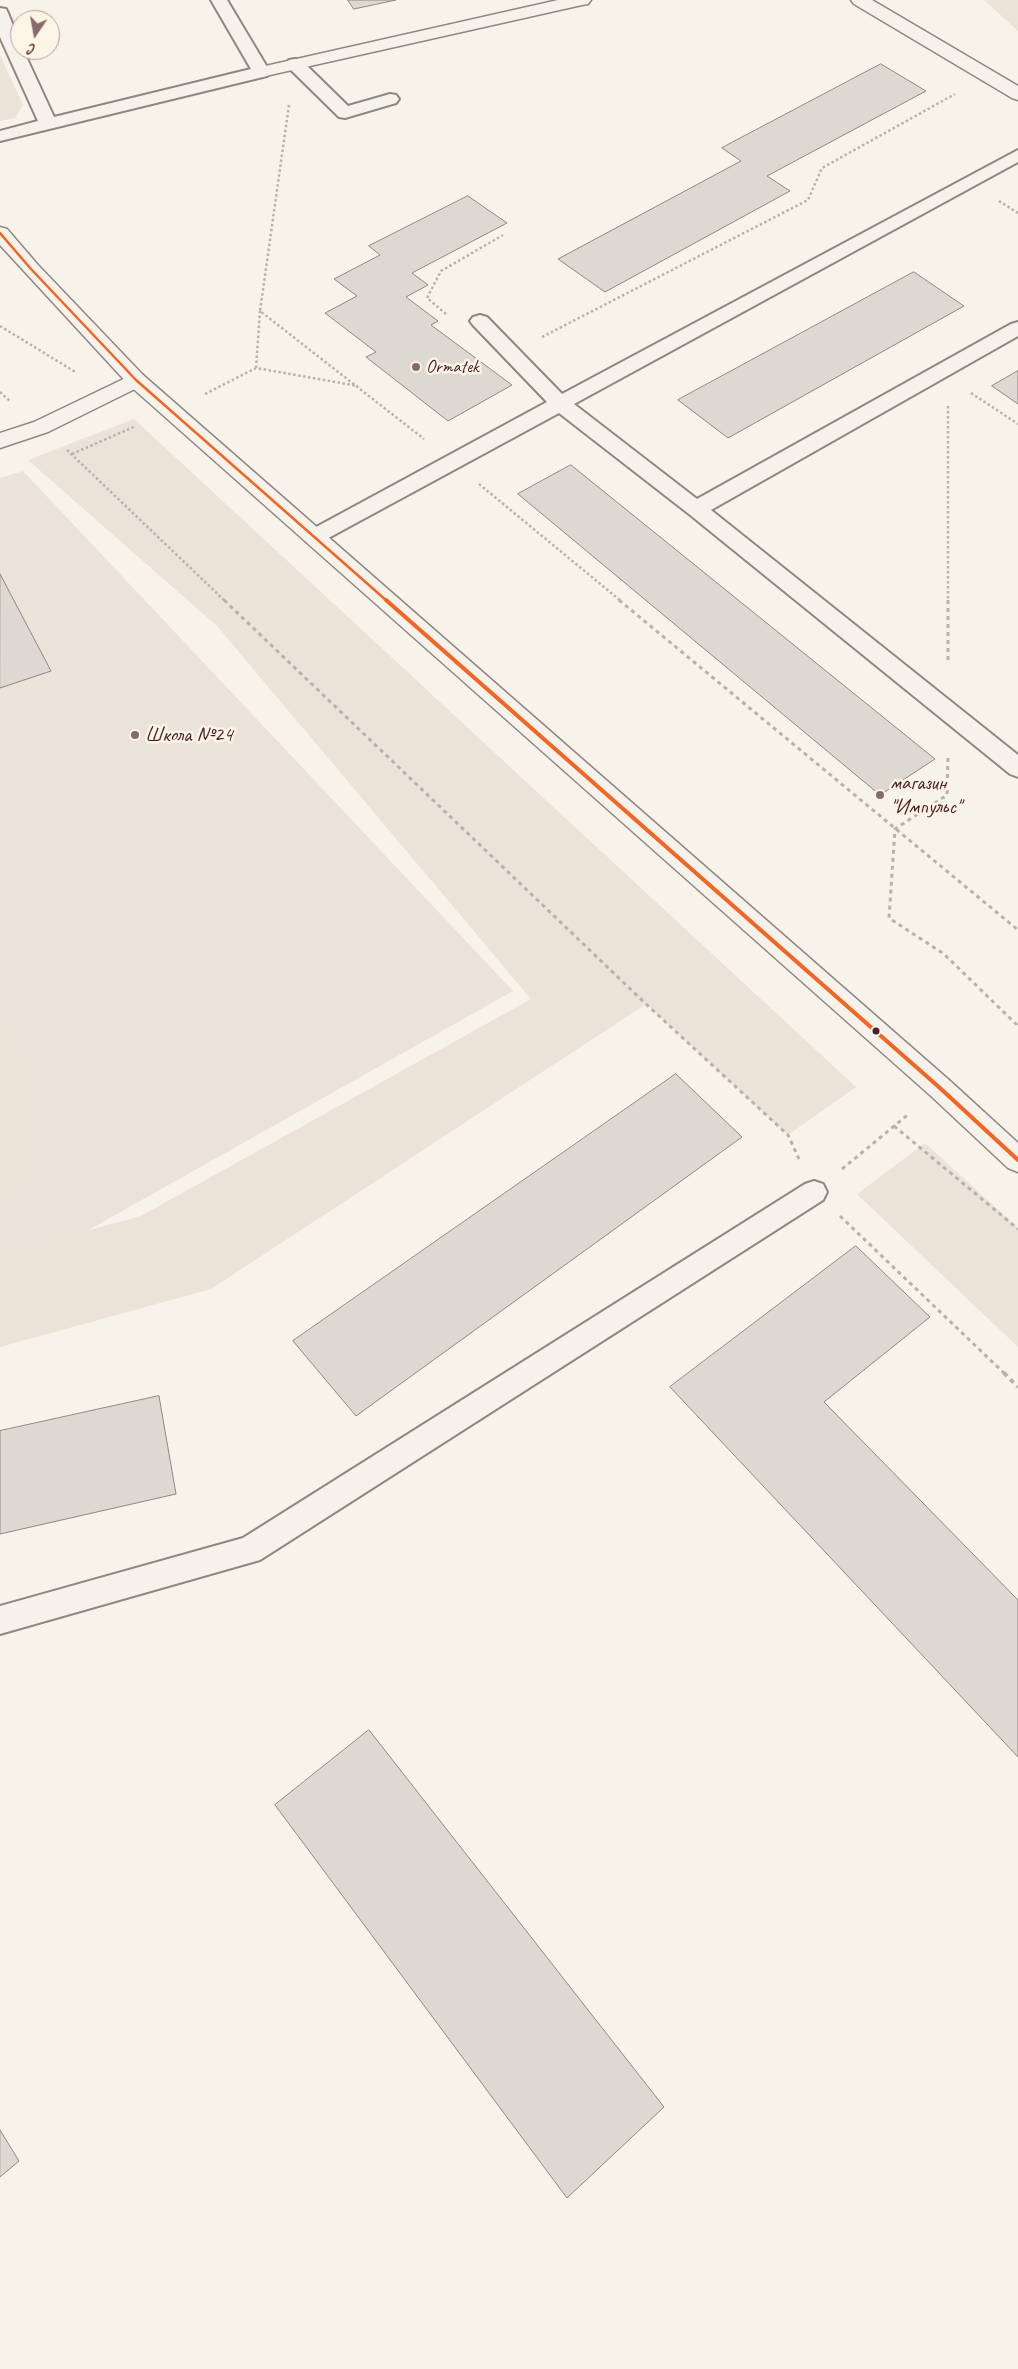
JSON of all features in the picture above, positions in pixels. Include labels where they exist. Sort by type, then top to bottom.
[{"type":"main road","points":[[261,72],[582,0]]},
{"type":"main road","points":[[860,0],[1018,94]]},
{"type":"main road","points":[[0,233],[31,269],[136,380],[940,1088],[1018,1160]]},
{"type":"main road","points":[[0,441],[41,427],[136,380]]},
{"type":"lane","points":[[0,136],[261,72],[219,0]]},
{"type":"lane","points":[[0,13],[3,25],[48,123]]},
{"type":"lane","points":[[295,64],[345,113],[390,99]]},
{"type":"lane","points":[[314,536],[1018,155]]},
{"type":"lane","points":[[480,321],[559,404],[696,509],[1018,768]]},
{"type":"lane","points":[[696,509],[1018,328]]},
{"type":"lane","points":[[0,1620],[250,1550],[814,1192]]},
{"type":"path","points":[[256,368],[260,311],[295,64]]},
{"type":"path","points":[[511,353],[808,200],[822,168],[956,93]]},
{"type":"path","points":[[999,201],[1018,213]]},
{"type":"path","points":[[260,311],[359,386],[1018,930]]},
{"type":"path","points":[[0,326],[110,394]]},
{"type":"path","points":[[225,384],[256,368],[359,386]]},
{"type":"path","points":[[964,389],[1018,424]]},
{"type":"path","points":[[0,392],[72,454],[646,1004],[788,1135],[814,1192],[1018,1387]]},
{"type":"path","points":[[895,828],[948,795],[948,398]]},
{"type":"path","points":[[72,454],[136,426]]},
{"type":"path","points":[[895,828],[889,918],[944,954],[1016,1024],[1018,1023]]},
{"type":"path","points":[[814,1192],[912,1111]]},
{"type":"path","points":[[894,1126],[1018,1229]]},
{"type":"shaded area","points":[[984,0],[1018,0],[1018,31]]},
{"type":"shaded area","points":[[0,55],[23,105],[15,118],[0,121]]},
{"type":"shaded area","points":[[134,419],[856,1087],[788,1135],[646,1004],[211,1289],[0,1347],[0,1254],[141,1216],[531,999],[217,626],[28,460]]},
{"type":"shaded area","name":"Школа №24","points":[[23,471],[513,991],[21,1268],[0,1272],[0,478]]},
{"type":"shaded area","points":[[0,1006],[45,1101],[27,1185],[0,1205]]},
{"type":"shaded area","points":[[925,1143],[1018,1228],[1018,1347],[857,1194]]},
{"type":"building","points":[[348,0],[396,0],[354,9]]},
{"type":"building","points":[[881,64],[926,91],[767,176],[790,191],[605,292],[558,259],[741,161],[722,148]]},
{"type":"building","points":[[468,196],[507,223],[412,273],[428,285],[406,297],[438,321],[431,325],[512,385],[448,421],[366,357],[376,352],[325,313],[357,296],[334,279],[380,255],[369,246]]},
{"type":"building","points":[[914,272],[964,306],[728,438],[678,400]]},
{"type":"building","points":[[1018,371],[1018,404],[992,386]]},
{"type":"building","points":[[571,465],[935,759],[880,795],[518,494]]},
{"type":"building","points":[[0,574],[51,671],[0,688]]},
{"type":"building","points":[[676,1074],[742,1137],[356,1416],[293,1341]]},
{"type":"building","points":[[856,1246],[930,1317],[824,1402],[1018,1600],[1018,1757],[670,1387]]},
{"type":"building","points":[[159,1396],[176,1494],[0,1534],[0,1431]]},
{"type":"building","points":[[369,1730],[664,2107],[567,2198],[275,1805]]},
{"type":"building","points":[[0,2130],[19,2161],[0,2177]]},
{"type":"transit line","points":[[0,233],[31,269],[136,380],[940,1088],[1018,1160]]},
{"type":"place","name":"Ormatek","points":[[416,367]]},
{"type":"place","name":"Школа №24","points":[[135,735]]},
{"type":"place","name":"магазин \"Импульс\"","points":[[880,795]]}]
